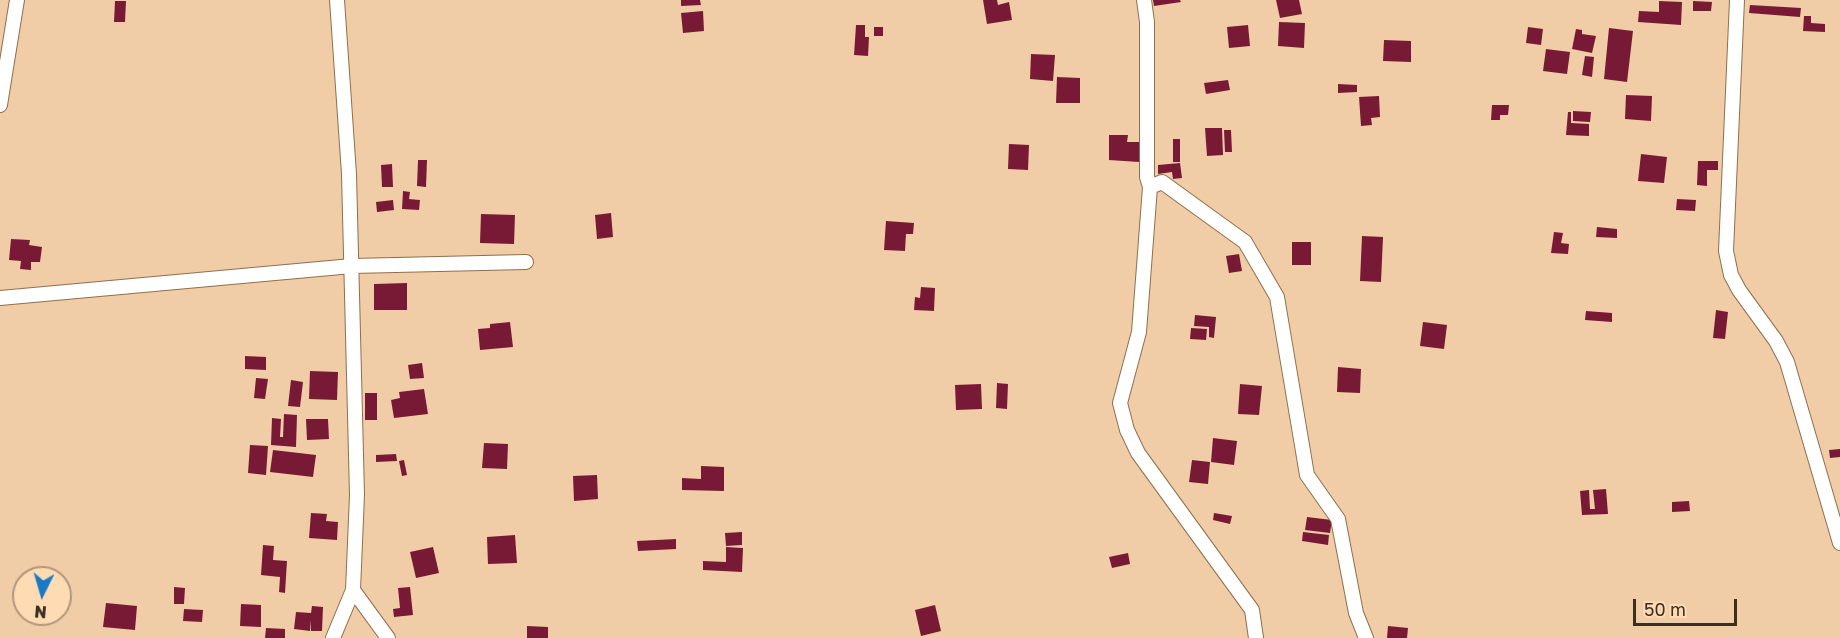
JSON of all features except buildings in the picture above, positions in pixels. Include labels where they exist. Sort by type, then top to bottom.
[{"type":"street","points":[[0,105],[17,0]]},
{"type":"street","points":[[333,638],[353,590],[357,495],[349,174],[337,0]]},
{"type":"street","points":[[1144,0],[1147,22],[1147,177],[1150,187],[1139,332],[1119,402],[1127,430],[1138,453],[1252,610],[1256,638]]},
{"type":"street","points":[[1737,0],[1726,251],[1731,275],[1739,290],[1776,340],[1787,362],[1840,543]]},
{"type":"street","points":[[1150,187],[1162,182],[1245,242],[1277,297],[1308,475],[1338,519],[1356,613],[1366,638]]},
{"type":"street","points":[[0,298],[352,266],[526,262]]},
{"type":"street","points":[[353,590],[388,638]]}]
